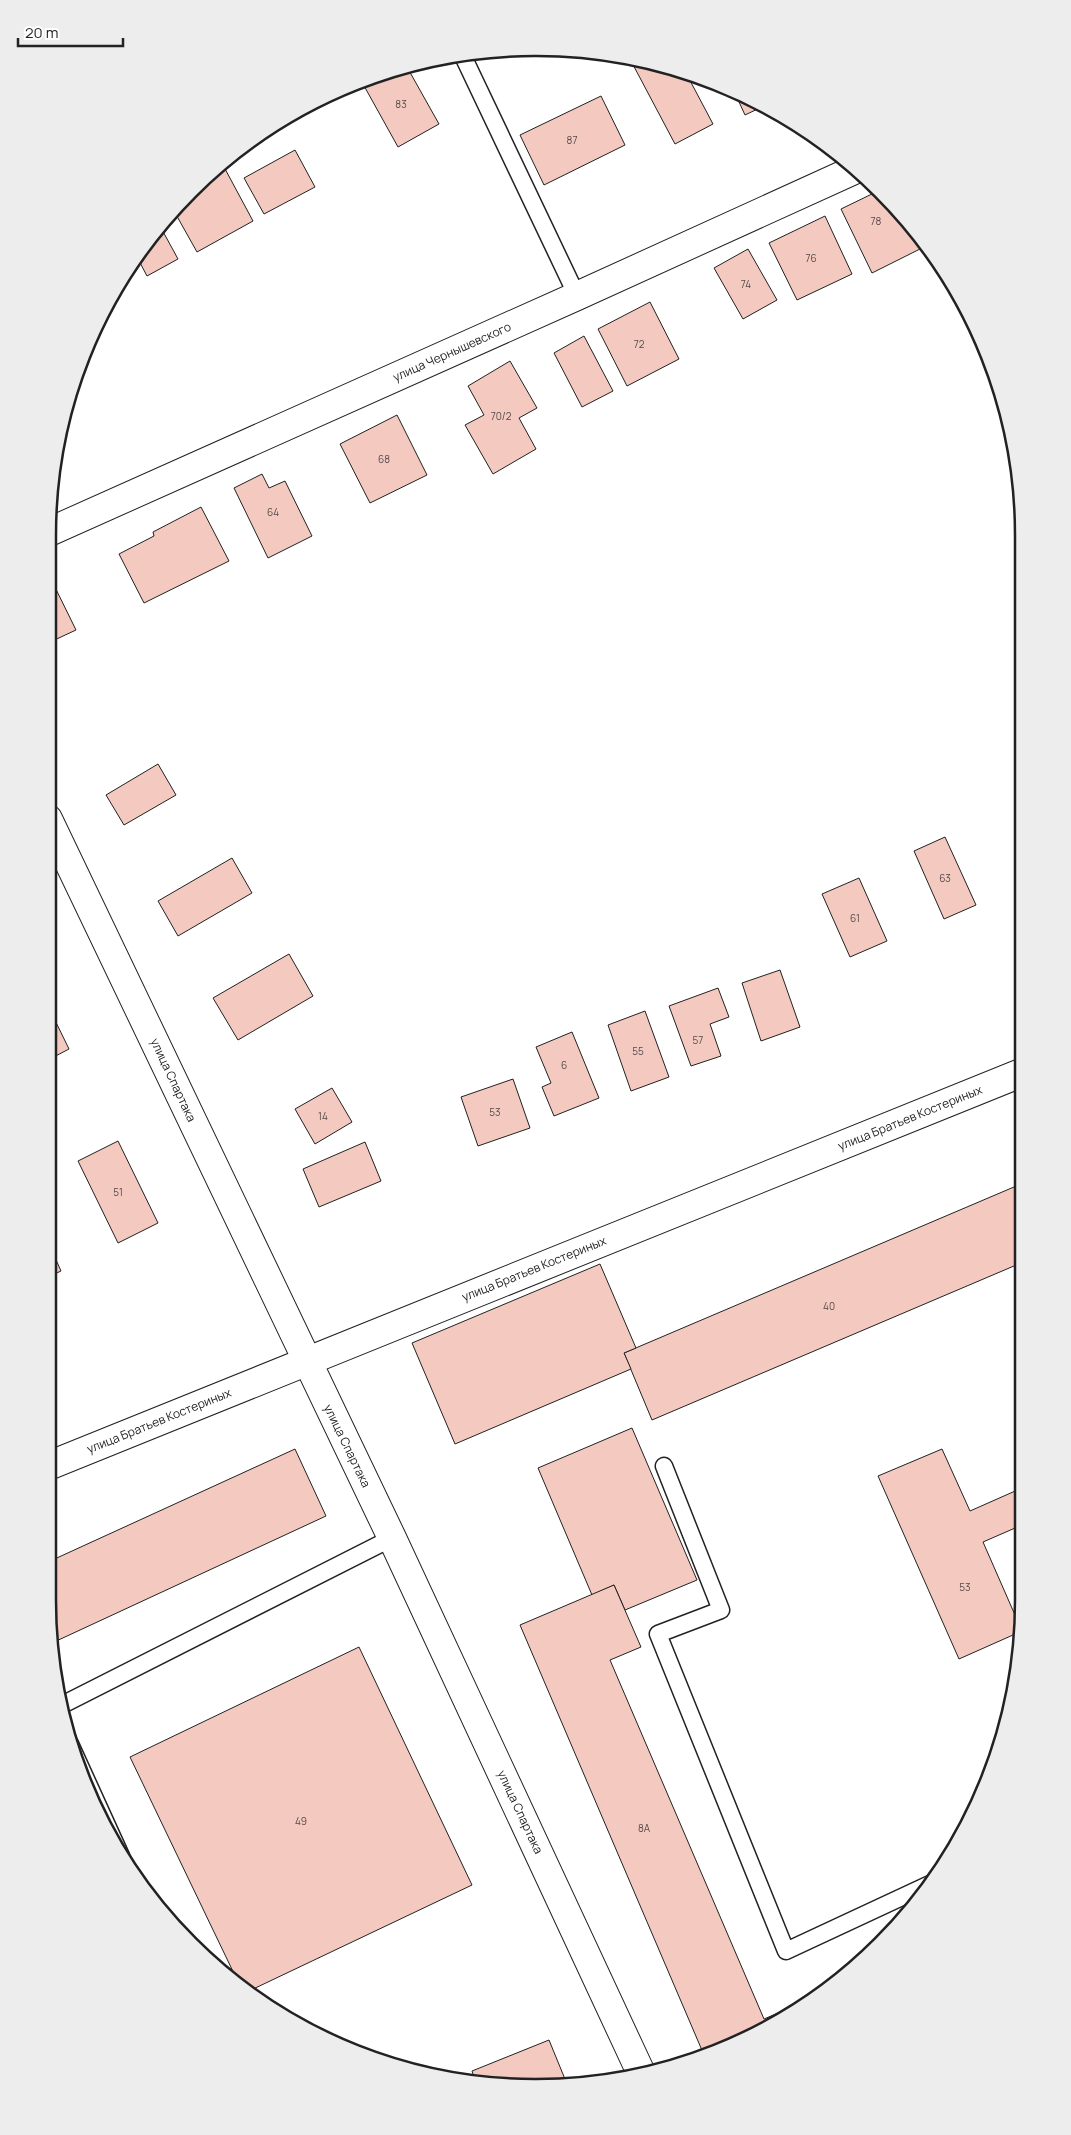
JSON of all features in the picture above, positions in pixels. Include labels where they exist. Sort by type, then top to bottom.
[{"type":"street","name":"улица Чернышевского","points":[[56,528],[848,173]]},
{"type":"street","name":"улица Спартака","points":[[56,836],[392,1538],[639,2068]]},
{"type":"street","name":"улица Братьев Костериных","points":[[56,1463],[1015,1075]]},
{"type":"lane","points":[[465,61],[577,296]]},
{"type":"lane","points":[[664,1466],[721,1610],[658,1634],[786,1951],[918,1889]]},
{"type":"lane","points":[[67,1702],[392,1538]]},
{"type":"building","points":[[634,66],[691,82],[713,124],[675,144]]},
{"type":"building","points":[[410,73],[439,124],[398,147],[365,88]]},
{"type":"building","points":[[601,96],[625,145],[544,185],[520,135]]},
{"type":"building","points":[[739,102],[755,110],[745,115]]},
{"type":"building","points":[[295,150],[315,187],[264,214],[244,178]]},
{"type":"building","points":[[226,170],[253,221],[197,252],[178,217]]},
{"type":"building","points":[[871,194],[896,220],[920,249],[872,273],[841,209]]},
{"type":"building","points":[[825,216],[852,274],[797,300],[769,243]]},
{"type":"building","points":[[164,233],[178,259],[147,276],[141,264]]},
{"type":"building","points":[[748,249],[777,300],[743,319],[714,268]]},
{"type":"building","points":[[650,302],[679,359],[627,386],[598,329]]},
{"type":"building","points":[[584,336],[613,391],[582,407],[554,353]]},
{"type":"building","points":[[510,361],[537,408],[519,418],[536,449],[493,474],[465,425],[484,415],[468,386]]},
{"type":"building","points":[[397,415],[427,475],[370,503],[340,444]]},
{"type":"building","points":[[262,474],[269,488],[285,481],[312,536],[268,558],[234,488]]},
{"type":"building","points":[[201,507],[229,561],[144,603],[119,554],[154,536],[153,532]]},
{"type":"building","points":[[56,589],[76,630],[56,639]]},
{"type":"building","points":[[158,764],[176,795],[124,825],[106,795]]},
{"type":"building","points":[[945,837],[976,905],[944,919],[914,851]]},
{"type":"building","points":[[232,858],[252,893],[178,936],[158,901]]},
{"type":"building","points":[[859,878],[887,941],[850,957],[822,894]]},
{"type":"building","points":[[289,954],[313,996],[238,1040],[213,998]]},
{"type":"building","points":[[780,970],[800,1027],[761,1041],[742,983]]},
{"type":"building","points":[[718,988],[729,1017],[710,1024],[721,1056],[691,1066],[669,1006]]},
{"type":"building","points":[[645,1011],[669,1077],[631,1091],[608,1025]]},
{"type":"building","points":[[56,1022],[69,1049],[56,1056]]},
{"type":"building","points":[[572,1032],[599,1098],[554,1116],[542,1087],[551,1083],[536,1047]]},
{"type":"building","points":[[513,1079],[530,1128],[478,1146],[461,1097]]},
{"type":"building","points":[[332,1088],[352,1122],[315,1144],[295,1109]]},
{"type":"building","points":[[118,1141],[158,1223],[118,1243],[78,1161]]},
{"type":"building","points":[[365,1142],[381,1181],[319,1207],[303,1169]]},
{"type":"building","points":[[1015,1187],[1015,1266],[652,1420],[624,1353]]},
{"type":"building","points":[[56,1260],[61,1271],[56,1273]]},
{"type":"building","points":[[600,1264],[636,1348],[624,1353],[631,1369],[455,1444],[412,1343]]},
{"type":"building","points":[[632,1428],[697,1580],[625,1610],[614,1585],[592,1595],[538,1468]]},
{"type":"building","points":[[295,1449],[326,1516],[58,1640],[56,1558]]},
{"type":"building","points":[[942,1449],[970,1511],[1015,1491],[1015,1528],[983,1542],[1015,1614],[1014,1635],[959,1659],[878,1476]]},
{"type":"building","points":[[614,1585],[641,1647],[610,1660],[764,2019],[778,2013],[701,2049],[520,1625]]},
{"type":"building","points":[[359,1647],[472,1885],[255,1988],[232,1970],[130,1757]]},
{"type":"building","points":[[549,2040],[565,2078],[504,2078],[473,2075],[472,2071]]}]
